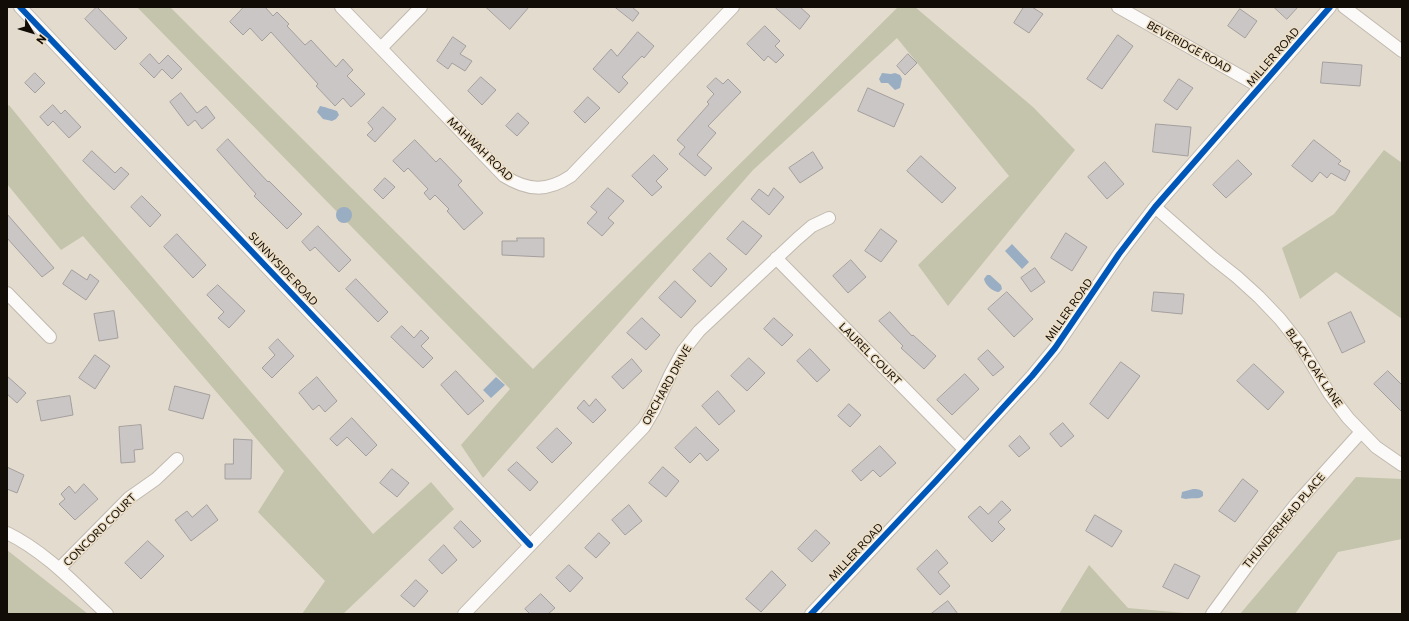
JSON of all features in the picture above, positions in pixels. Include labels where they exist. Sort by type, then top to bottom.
[{"type":"street","name":"SUNNYSIDE ROAD","points":[[20,7],[530,545]]},
{"type":"street","name":"MAHWAH ROAD","points":[[341,7],[504,176],[525,186],[539,188],[556,184],[571,176],[733,7]]},
{"type":"street","points":[[381,48],[421,7]]},
{"type":"street","name":"BEVERIDGE ROAD","points":[[1118,7],[1260,87]]},
{"type":"street","name":"MILLER ROAD","points":[[811,614],[1032,376],[1055,348],[1120,254],[1155,207],[1330,7]]},
{"type":"street","points":[[1344,7],[1402,51]]},
{"type":"street","name":"BLACK OAK LANE","points":[[1155,207],[1259,297],[1280,319],[1299,343],[1329,393],[1348,418],[1376,447],[1402,465]]},
{"type":"street","name":"ORCHARD DRIVE","points":[[464,614],[644,427],[683,351],[698,331],[812,226],[829,218]]},
{"type":"street","name":"LAUREL COURT","points":[[776,258],[964,449]]},
{"type":"street","points":[[7,293],[50,337]]},
{"type":"street","name":"THUNDERHEAD PLACE","points":[[1212,614],[1253,558],[1296,504],[1361,432]]},
{"type":"street","name":"CONCORD COURT","points":[[60,569],[129,498],[156,479],[177,459]]},
{"type":"street","points":[[7,533],[22,541],[52,562],[107,614]]},
{"type":"green space","points":[[137,7],[170,7],[533,369],[898,7],[915,7],[1033,107],[1075,150],[948,306],[918,265],[1009,176],[897,38],[753,170],[483,478],[461,445],[510,389]]},
{"type":"green space","points":[[9,105],[85,199],[373,534],[431,482],[454,509],[343,614],[302,614],[325,581],[258,512],[284,471],[83,236],[61,250],[7,184],[7,107]]},
{"type":"green space","points":[[1384,150],[1402,163],[1402,319],[1336,272],[1300,299],[1282,248],[1334,214]]},
{"type":"green space","points":[[1356,477],[1402,479],[1402,539],[1338,552],[1295,614],[1240,614]]},
{"type":"green space","points":[[7,550],[88,614],[7,614]]},
{"type":"green space","points":[[1089,565],[1128,608],[1196,614],[1059,614]]},
{"type":"water","points":[[882,73],[895,73],[900,75],[902,79],[900,88],[895,90],[888,83],[881,83],[879,79]]},
{"type":"water","points":[[320,106],[337,111],[339,115],[332,121],[323,119],[317,112]]},
{"type":"water","points":[[344,207],[351,212],[352,215],[347,222],[344,223],[337,218],[336,215],[341,208]]},
{"type":"water","points":[[1012,244],[1029,262],[1022,269],[1005,251]]},
{"type":"water","points":[[987,275],[990,275],[1001,285],[1002,289],[999,292],[986,284],[984,279]]},
{"type":"water","points":[[496,377],[505,385],[491,398],[483,390]]},
{"type":"water","points":[[1193,489],[1202,491],[1203,496],[1186,499],[1181,498],[1182,492]]},
{"type":"building","points":[[97,7],[127,38],[115,50],[85,19]]},
{"type":"building","points":[[244,7],[265,7],[273,16],[277,12],[289,24],[287,26],[305,45],[311,40],[336,67],[343,59],[353,70],[347,76],[365,94],[351,107],[343,98],[335,106],[316,86],[318,84],[271,32],[262,41],[250,28],[243,35],[230,22]]},
{"type":"building","points":[[486,7],[529,7],[510,29]]},
{"type":"building","points":[[615,7],[632,7],[639,13],[633,21]]},
{"type":"building","points":[[775,7],[800,7],[810,16],[800,29]]},
{"type":"building","points":[[1024,7],[1032,7],[1043,14],[1029,33],[1014,23]]},
{"type":"building","points":[[1274,7],[1298,7],[1287,19]]},
{"type":"building","points":[[1240,9],[1257,21],[1245,38],[1228,26]]},
{"type":"building","points":[[765,26],[780,41],[775,46],[784,55],[776,63],[768,56],[764,61],[747,44]]},
{"type":"building","points":[[638,32],[654,46],[644,58],[642,56],[622,77],[628,83],[619,93],[593,69],[611,49],[617,56]]},
{"type":"building","points":[[1118,35],[1133,46],[1102,89],[1087,79]]},
{"type":"building","points":[[453,37],[466,46],[460,54],[472,61],[465,71],[452,63],[448,69],[437,61]]},
{"type":"building","points":[[150,54],[159,64],[168,55],[182,69],[172,79],[162,69],[154,78],[140,64]]},
{"type":"building","points":[[908,54],[917,63],[905,75],[897,66]]},
{"type":"building","points":[[1323,62],[1362,65],[1360,86],[1321,83]]},
{"type":"building","points":[[35,73],[45,83],[35,93],[25,83]]},
{"type":"building","points":[[481,77],[496,90],[482,105],[468,91]]},
{"type":"building","points":[[716,78],[723,84],[728,79],[741,92],[708,126],[716,133],[697,155],[712,168],[705,176],[679,154],[685,147],[677,140],[709,104],[707,102],[714,94],[707,87]]},
{"type":"building","points":[[1179,79],[1193,88],[1177,110],[1164,101]]},
{"type":"building","points":[[868,88],[904,104],[894,127],[858,111]]},
{"type":"building","points":[[181,93],[197,113],[206,106],[215,118],[202,129],[195,120],[188,126],[170,102]]},
{"type":"building","points":[[588,97],[600,108],[585,123],[574,112]]},
{"type":"building","points":[[53,105],[61,114],[65,110],[81,127],[69,138],[53,121],[48,126],[40,117]]},
{"type":"building","points":[[383,107],[396,119],[375,142],[367,135],[373,129],[368,123]]},
{"type":"building","points":[[518,113],[529,123],[517,136],[506,126]]},
{"type":"building","points":[[1156,124],[1191,127],[1188,156],[1153,152]]},
{"type":"building","points":[[228,139],[268,182],[269,181],[302,214],[287,229],[254,196],[256,194],[217,150]]},
{"type":"building","points":[[415,140],[436,162],[440,158],[462,181],[458,185],[483,213],[464,230],[447,211],[449,209],[435,195],[430,200],[424,193],[428,189],[408,168],[404,172],[393,161]]},
{"type":"building","points":[[1314,140],[1341,161],[1338,164],[1350,171],[1345,181],[1331,173],[1327,178],[1320,172],[1312,182],[1292,166]]},
{"type":"building","points":[[92,151],[115,173],[121,167],[129,174],[114,190],[83,161]]},
{"type":"building","points":[[813,152],[823,168],[800,183],[789,168]]},
{"type":"building","points":[[654,155],[668,169],[656,181],[662,187],[652,196],[632,176]]},
{"type":"building","points":[[921,156],[956,188],[942,203],[907,171]]},
{"type":"building","points":[[1238,160],[1252,174],[1226,198],[1213,185]]},
{"type":"building","points":[[1105,162],[1124,184],[1107,199],[1088,177]]},
{"type":"building","points":[[385,178],[395,187],[383,199],[374,190]]},
{"type":"building","points":[[608,188],[624,201],[608,218],[614,223],[602,236],[587,223],[597,212],[591,207]]},
{"type":"building","points":[[774,188],[784,197],[769,215],[751,199],[759,189],[768,196]]},
{"type":"building","points":[[142,196],[161,215],[150,227],[131,207]]},
{"type":"building","points":[[7,214],[54,268],[42,277],[7,238]]},
{"type":"building","points":[[743,221],[762,236],[746,255],[727,239]]},
{"type":"building","points":[[318,226],[351,260],[339,272],[315,247],[310,251],[302,242]]},
{"type":"building","points":[[881,229],[897,241],[881,262],[865,251]]},
{"type":"building","points":[[1066,233],[1087,247],[1072,271],[1051,258]]},
{"type":"building","points":[[177,234],[206,265],[193,278],[164,247]]},
{"type":"building","points":[[517,238],[544,238],[544,257],[502,255],[502,241],[517,241]]},
{"type":"building","points":[[710,253],[727,269],[711,287],[693,270]]},
{"type":"building","points":[[851,260],[866,277],[848,293],[833,276]]},
{"type":"building","points":[[1035,268],[1045,282],[1031,292],[1021,278]]},
{"type":"building","points":[[72,270],[87,280],[90,274],[99,281],[86,300],[63,284]]},
{"type":"building","points":[[356,279],[388,312],[378,322],[346,289]]},
{"type":"building","points":[[675,281],[696,301],[681,318],[659,298]]},
{"type":"building","points":[[218,285],[245,311],[229,328],[218,318],[224,312],[207,295]]},
{"type":"building","points":[[1007,292],[1033,319],[1014,337],[988,309]]},
{"type":"building","points":[[1154,292],[1184,294],[1182,314],[1152,311]]},
{"type":"building","points":[[114,311],[118,338],[99,341],[94,314]]},
{"type":"building","points":[[890,312],[912,336],[913,335],[936,356],[924,369],[901,348],[903,346],[879,321]]},
{"type":"building","points":[[1351,312],[1365,342],[1342,353],[1328,323]]},
{"type":"building","points":[[642,318],[660,335],[646,350],[627,333]]},
{"type":"building","points":[[774,318],[793,335],[782,346],[764,329]]},
{"type":"building","points":[[402,326],[414,338],[421,330],[429,338],[421,346],[433,358],[423,368],[391,337]]},
{"type":"building","points":[[278,339],[294,356],[272,378],[262,368],[275,355],[269,348]]},
{"type":"building","points":[[810,349],[830,370],[817,382],[797,361]]},
{"type":"building","points":[[988,350],[1004,367],[993,376],[978,359]]},
{"type":"building","points":[[95,355],[110,366],[95,389],[79,378]]},
{"type":"building","points":[[749,358],[765,373],[747,391],[731,376]]},
{"type":"building","points":[[632,359],[642,371],[623,389],[612,377]]},
{"type":"building","points":[[1121,362],[1140,376],[1108,419],[1090,404]]},
{"type":"building","points":[[1254,364],[1284,392],[1268,410],[1237,381]]},
{"type":"building","points":[[456,371],[484,401],[468,415],[441,385]]},
{"type":"building","points":[[1388,371],[1402,385],[1402,412],[1374,384]]},
{"type":"building","points":[[965,374],[979,389],[952,415],[937,400]]},
{"type":"building","points":[[7,376],[26,393],[17,403],[7,394]]},
{"type":"building","points":[[317,377],[337,401],[325,412],[319,405],[313,410],[299,393]]},
{"type":"building","points":[[175,386],[210,395],[203,419],[169,410]]},
{"type":"building","points":[[718,391],[735,411],[719,425],[702,406]]},
{"type":"building","points":[[70,396],[73,415],[41,421],[37,401]]},
{"type":"building","points":[[596,399],[606,410],[593,423],[577,408],[584,400],[589,406]]},
{"type":"building","points":[[849,404],[861,415],[850,427],[838,416]]},
{"type":"building","points":[[352,418],[377,445],[366,456],[347,437],[337,446],[330,439]]},
{"type":"building","points":[[1063,423],[1074,436],[1061,447],[1050,434]]},
{"type":"building","points":[[141,425],[143,449],[134,450],[135,462],[121,463],[119,427]]},
{"type":"building","points":[[696,427],[719,450],[707,461],[700,453],[690,463],[675,448]]},
{"type":"building","points":[[557,428],[572,443],[552,463],[537,448]]},
{"type":"building","points":[[1020,436],[1030,448],[1019,457],[1009,446]]},
{"type":"building","points":[[234,439],[252,440],[251,479],[225,479],[225,464],[233,464]]},
{"type":"building","points":[[880,446],[896,463],[880,477],[873,470],[861,481],[852,471]]},
{"type":"building","points":[[517,462],[538,482],[530,491],[508,470]]},
{"type":"building","points":[[7,467],[24,475],[17,493],[7,489]]},
{"type":"building","points":[[663,467],[679,481],[666,497],[649,483]]},
{"type":"building","points":[[392,469],[409,483],[397,497],[380,483]]},
{"type":"building","points":[[1243,479],[1258,491],[1235,522],[1219,511]]},
{"type":"building","points":[[84,484],[98,499],[75,520],[59,504],[65,499],[61,494],[69,486],[75,493]]},
{"type":"building","points":[[1002,501],[1011,510],[998,522],[1005,529],[992,542],[968,517],[980,506],[988,514]]},
{"type":"building","points":[[207,505],[218,520],[191,541],[175,520],[187,511],[192,517]]},
{"type":"building","points":[[629,505],[642,521],[625,535],[612,520]]},
{"type":"building","points":[[1095,515],[1122,531],[1112,547],[1086,531]]},
{"type":"building","points":[[461,521],[481,541],[473,548],[454,528]]},
{"type":"building","points":[[816,530],[830,543],[812,562],[798,549]]},
{"type":"building","points":[[599,533],[610,543],[596,558],[585,548]]},
{"type":"building","points":[[148,541],[164,556],[141,579],[125,563]]},
{"type":"building","points":[[444,545],[457,560],[442,574],[429,560]]},
{"type":"building","points":[[937,550],[948,563],[938,572],[950,586],[940,595],[917,569]]},
{"type":"building","points":[[1175,564],[1200,576],[1188,599],[1163,587]]},
{"type":"building","points":[[569,565],[583,578],[570,592],[556,578]]},
{"type":"building","points":[[772,571],[786,585],[761,612],[746,599]]},
{"type":"building","points":[[416,580],[428,591],[414,607],[401,596]]},
{"type":"building","points":[[541,594],[555,608],[548,614],[530,614],[525,609]]},
{"type":"building","points":[[948,601],[958,614],[931,614]]},
{"type":"cycle path","points":[[20,7],[530,545]]},
{"type":"cycle path","points":[[811,614],[1032,376],[1055,348],[1119,254],[1155,207],[1330,7]]}]
